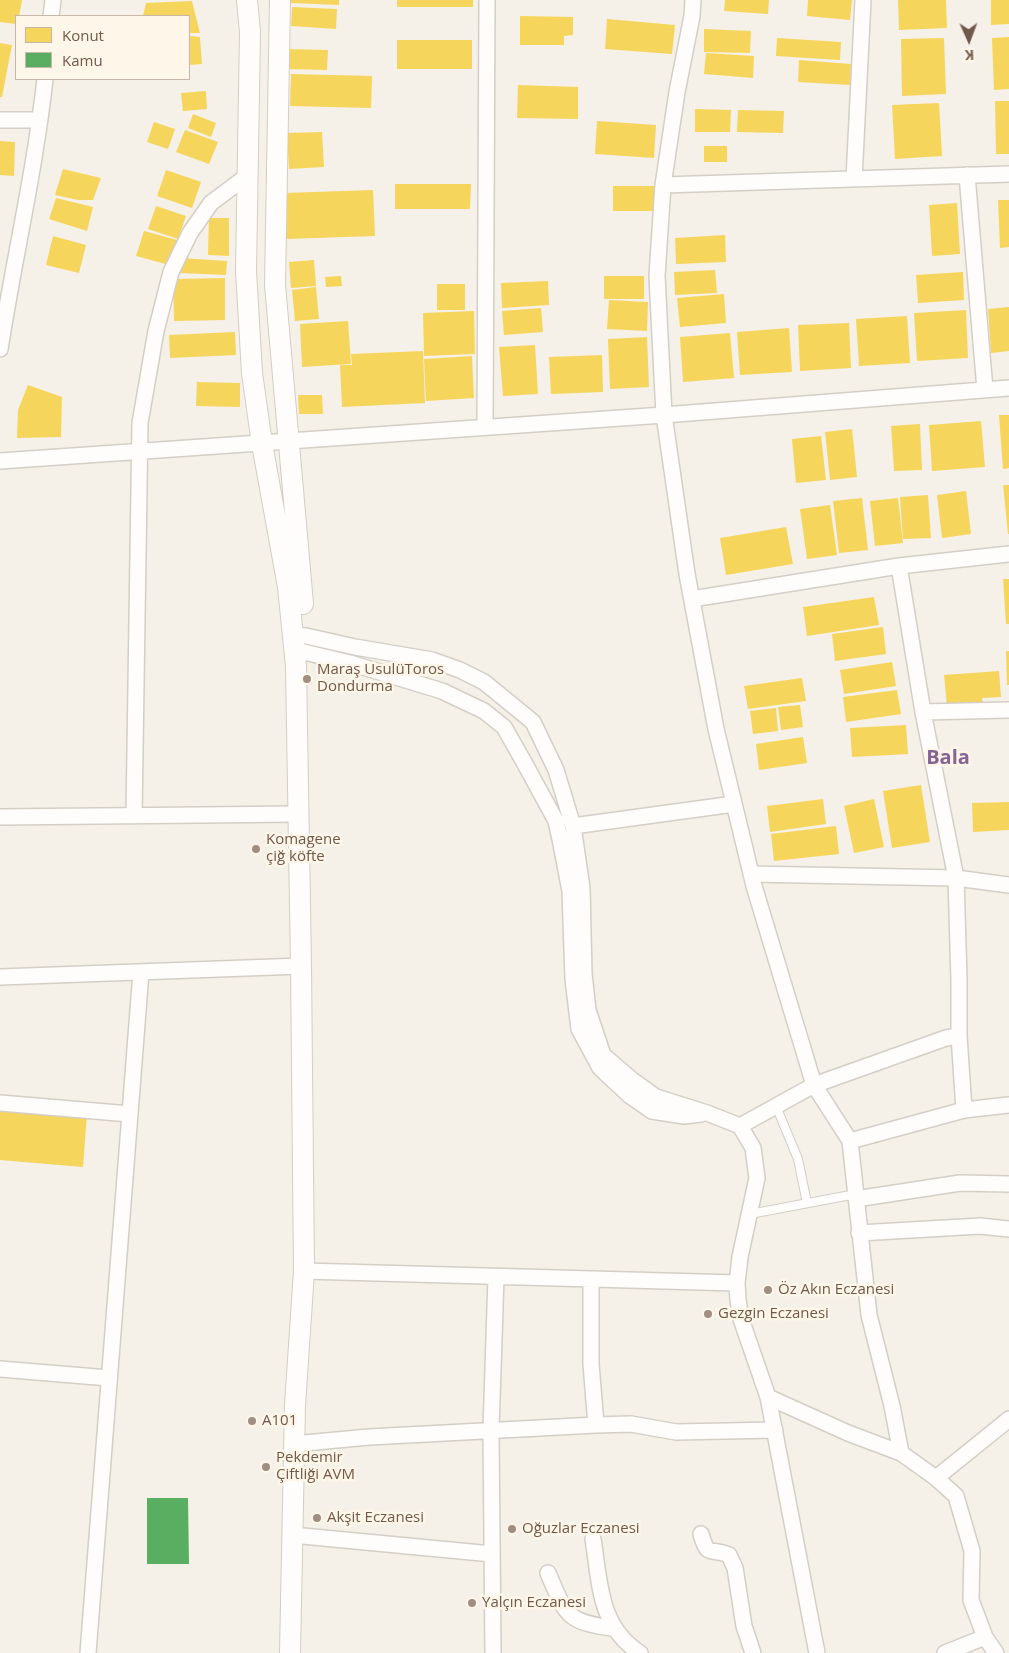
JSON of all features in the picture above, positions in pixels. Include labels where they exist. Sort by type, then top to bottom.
[{"type":"street","points":[[52,15],[53,0]]},
{"type":"street","points":[[247,0],[250,32],[246,271],[252,373],[262,444],[298,648]]},
{"type":"street","points":[[280,0],[275,285],[288,441],[298,648],[298,814],[304,1272],[294,1444],[290,1653]]},
{"type":"street","points":[[485,427],[487,0]]},
{"type":"street","points":[[693,0],[692,16],[677,92],[663,185],[657,276],[664,415],[692,599],[716,729],[751,874],[814,1085],[850,1141],[869,1315],[892,1406],[901,1453]]},
{"type":"street","points":[[854,179],[863,0]]},
{"type":"street","points":[[0,349],[4,292],[40,120],[45,80]]},
{"type":"street","points":[[0,120],[40,120]]},
{"type":"street","points":[[663,185],[1009,174]]},
{"type":"street","points":[[968,175],[985,390]]},
{"type":"street","points":[[134,816],[140,423],[154,340],[171,272],[190,233],[211,203],[247,176]]},
{"type":"street","points":[[0,461],[664,415],[1009,388]]},
{"type":"street","points":[[692,599],[899,566],[1009,554]]},
{"type":"street","points":[[899,566],[923,712],[956,878],[959,1036],[964,1110]]},
{"type":"street","points":[[298,648],[355,647],[432,660],[460,670],[484,682],[534,722],[556,770],[573,826],[582,888],[584,974],[588,1010],[603,1055],[630,1079],[656,1097],[707,1113],[740,1126],[753,1148],[758,1178],[740,1256],[737,1283],[741,1319],[768,1397],[817,1653]]},
{"type":"street","points":[[298,648],[442,691],[484,711],[504,727],[556,821],[570,891],[573,979],[579,1029],[600,1068],[629,1095],[652,1111],[684,1116],[707,1113]]},
{"type":"street","points":[[923,712],[1009,710]]},
{"type":"street","points":[[573,826],[734,804]]},
{"type":"street","points":[[0,817],[298,814]]},
{"type":"street","points":[[751,874],[956,878],[1009,885]]},
{"type":"street","points":[[0,977],[301,966]]},
{"type":"street","points":[[88,1653],[141,972]]},
{"type":"street","points":[[740,1126],[814,1085],[946,1038],[959,1036]]},
{"type":"street","points":[[0,1103],[130,1114]]},
{"type":"street","points":[[850,1141],[964,1110],[1009,1105]]},
{"type":"street","points":[[856,1197],[960,1183],[1009,1184]]},
{"type":"street","points":[[859,1232],[980,1226],[1009,1230]]},
{"type":"street","points":[[304,1272],[737,1283]]},
{"type":"street","points":[[493,1653],[491,1430],[496,1277]]},
{"type":"street","points":[[591,1280],[591,1364],[596,1425]]},
{"type":"street","points":[[0,1370],[109,1378]]},
{"type":"street","points":[[768,1397],[848,1433],[901,1453],[936,1478],[956,1496],[972,1551],[971,1600],[985,1637],[996,1653]]},
{"type":"street","points":[[936,1478],[1009,1419]]},
{"type":"street","points":[[294,1444],[369,1437],[596,1425],[631,1424],[676,1432],[775,1430]]},
{"type":"street","points":[[701,1534],[705,1547],[710,1552],[722,1552],[729,1555],[735,1568],[744,1626],[753,1653]]},
{"type":"street","points":[[292,1535],[492,1554]]},
{"type":"street","points":[[593,1539],[608,1617],[614,1628],[632,1648],[640,1653]]},
{"type":"street","points":[[548,1573],[560,1602],[573,1617],[592,1625],[614,1628]]},
{"type":"street","points":[[945,1653],[985,1637]]},
{"type":"lane","points":[[776,1106],[798,1159],[807,1203]]},
{"type":"lane","points":[[750,1214],[807,1203],[856,1197]]},
{"type":"building: Konut","points":[[0,0],[22,0],[19,15],[15,15],[15,24],[0,22]]},
{"type":"building: Konut","points":[[291,0],[339,0],[339,5],[291,3]]},
{"type":"building: Konut","points":[[397,0],[473,0],[473,7],[397,7]]},
{"type":"building: Konut","points":[[725,0],[769,0],[768,14],[724,11]]},
{"type":"building: Konut","points":[[808,0],[852,0],[850,20],[807,16]]},
{"type":"building: Konut","points":[[898,0],[946,0],[947,28],[899,30]]},
{"type":"building: Konut","points":[[991,0],[1009,0],[1009,24],[991,25]]},
{"type":"building: Konut","points":[[192,1],[200,33],[190,33],[190,15],[143,15],[146,3]]},
{"type":"building: Konut","points":[[292,7],[337,9],[336,29],[291,26]]},
{"type":"building: Konut","points":[[520,16],[573,17],[573,35],[564,36],[564,45],[520,45]]},
{"type":"building: Konut","points":[[607,19],[675,25],[672,54],[605,49]]},
{"type":"building: Konut","points":[[704,29],[751,31],[750,53],[704,52]]},
{"type":"building: Konut","points":[[190,36],[200,37],[202,64],[190,65]]},
{"type":"building: Konut","points":[[1009,37],[1009,89],[994,90],[992,38]]},
{"type":"building: Konut","points":[[777,38],[841,42],[840,60],[776,56]]},
{"type":"building: Konut","points":[[944,38],[946,94],[902,96],[901,39]]},
{"type":"building: Konut","points":[[397,40],[472,40],[472,69],[397,69]]},
{"type":"building: Konut","points":[[0,43],[12,45],[2,97],[0,97]]},
{"type":"building: Konut","points":[[288,49],[328,50],[327,70],[288,69]]},
{"type":"building: Konut","points":[[706,53],[754,56],[753,78],[704,74]]},
{"type":"building: Konut","points":[[799,60],[851,64],[850,85],[798,82]]},
{"type":"building: Konut","points":[[291,74],[372,76],[371,108],[290,106]]},
{"type":"building: Konut","points":[[518,85],[578,87],[578,119],[517,118]]},
{"type":"building: Konut","points":[[206,91],[207,109],[183,111],[181,93]]},
{"type":"building: Konut","points":[[995,101],[1009,101],[1009,154],[996,154]]},
{"type":"building: Konut","points":[[939,103],[942,156],[895,159],[892,105]]},
{"type":"building: Konut","points":[[695,109],[731,110],[730,132],[695,132]]},
{"type":"building: Konut","points":[[738,110],[784,111],[783,133],[737,132]]},
{"type":"building: Konut","points":[[193,114],[216,123],[211,137],[188,128]]},
{"type":"building: Konut","points":[[597,121],[656,125],[654,158],[595,154]]},
{"type":"building: Konut","points":[[154,122],[175,129],[168,149],[147,142]]},
{"type":"building: Konut","points":[[185,130],[218,142],[209,164],[176,152]]},
{"type":"building: Konut","points":[[322,132],[324,167],[289,169],[287,133]]},
{"type":"building: Konut","points":[[0,141],[15,142],[14,176],[0,175]]},
{"type":"building: Konut","points":[[704,146],[727,146],[727,162],[704,162]]},
{"type":"building: Konut","points":[[63,169],[101,178],[93,200],[78,200],[55,195]]},
{"type":"building: Konut","points":[[166,170],[201,182],[192,208],[157,196]]},
{"type":"building: Konut","points":[[395,184],[471,184],[470,209],[395,209]]},
{"type":"building: Konut","points":[[613,186],[654,186],[654,211],[613,211]]},
{"type":"building: Konut","points":[[373,190],[375,236],[286,239],[284,193]]},
{"type":"building: Konut","points":[[56,198],[93,207],[87,231],[49,219]]},
{"type":"building: Konut","points":[[998,200],[1009,200],[1009,247],[1000,248]]},
{"type":"building: Konut","points":[[957,203],[960,254],[932,256],[929,205]]},
{"type":"building: Konut","points":[[156,206],[186,216],[178,239],[148,229]]},
{"type":"building: Konut","points":[[209,218],[229,218],[229,256],[208,255]]},
{"type":"building: Konut","points":[[144,231],[177,240],[169,265],[136,256]]},
{"type":"building: Konut","points":[[725,235],[726,262],[676,264],[675,238]]},
{"type":"building: Konut","points":[[53,236],[86,245],[79,273],[46,265]]},
{"type":"building: Konut","points":[[180,258],[227,261],[226,275],[179,273]]},
{"type":"building: Konut","points":[[314,260],[316,286],[291,288],[289,262]]},
{"type":"building: Konut","points":[[715,270],[717,293],[675,295],[674,272]]},
{"type":"building: Konut","points":[[963,272],[964,300],[918,303],[916,275]]},
{"type":"building: Konut","points":[[341,276],[342,286],[326,287],[325,277]]},
{"type":"building: Konut","points":[[604,276],[644,276],[644,299],[604,299]]},
{"type":"building: Konut","points":[[225,278],[225,320],[174,321],[173,279]]},
{"type":"building: Konut","points":[[548,281],[549,305],[502,308],[501,283]]},
{"type":"building: Konut","points":[[437,284],[465,284],[465,310],[437,310]]},
{"type":"building: Konut","points":[[316,287],[319,319],[295,321],[292,290]]},
{"type":"building: Konut","points":[[724,294],[726,323],[680,327],[677,298]]},
{"type":"building: Konut","points":[[609,300],[648,302],[647,331],[607,329]]},
{"type":"building: Konut","points":[[1009,307],[1009,351],[991,353],[988,309]]},
{"type":"building: Konut","points":[[541,308],[543,332],[504,335],[502,311]]},
{"type":"building: Konut","points":[[966,310],[968,358],[917,361],[914,313]]},
{"type":"building: Konut","points":[[474,311],[475,354],[424,356],[423,313]]},
{"type":"building: Konut","points":[[907,316],[910,363],[859,366],[856,319]]},
{"type":"building: Konut","points":[[348,321],[351,364],[302,367],[300,324]]},
{"type":"building: Konut","points":[[849,323],[851,368],[800,371],[798,325]]},
{"type":"building: Konut","points":[[789,328],[792,372],[740,375],[737,332]]},
{"type":"building: Konut","points":[[235,332],[236,355],[170,358],[169,335]]},
{"type":"building: Konut","points":[[730,333],[734,378],[683,382],[680,337]]},
{"type":"building: Konut","points":[[647,337],[649,387],[610,389],[608,339]]},
{"type":"building: Konut","points":[[535,345],[538,394],[503,396],[499,347]]},
{"type":"building: Konut","points":[[423,351],[425,403],[342,407],[340,365],[352,365],[351,354]]},
{"type":"building: Konut","points":[[602,355],[603,392],[551,394],[549,357]]},
{"type":"building: Konut","points":[[472,356],[474,398],[426,401],[424,359]]},
{"type":"building: Konut","points":[[197,382],[240,383],[240,407],[196,406]]},
{"type":"building: Konut","points":[[28,385],[62,397],[61,437],[17,438],[18,410]]},
{"type":"building: Konut","points":[[298,395],[322,395],[323,414],[299,414]]},
{"type":"building: Konut","points":[[999,415],[1009,415],[1009,468],[1003,469]]},
{"type":"building: Konut","points":[[981,421],[985,467],[932,471],[929,425]]},
{"type":"building: Konut","points":[[920,424],[922,470],[894,471],[891,426]]},
{"type":"building: Konut","points":[[852,429],[857,477],[830,480],[825,432]]},
{"type":"building: Konut","points":[[821,436],[826,480],[796,483],[792,439]]},
{"type":"building: Konut","points":[[1003,485],[1009,485],[1009,534],[1008,534]]},
{"type":"building: Konut","points":[[966,491],[971,534],[942,538],[937,495]]},
{"type":"building: Konut","points":[[928,495],[931,538],[903,539],[900,497]]},
{"type":"building: Konut","points":[[862,498],[868,550],[839,553],[833,501]]},
{"type":"building: Konut","points":[[898,498],[903,543],[875,546],[870,501]]},
{"type":"building: Konut","points":[[830,505],[837,555],[807,559],[800,509]]},
{"type":"building: Konut","points":[[786,527],[793,564],[726,575],[720,538]]},
{"type":"building: Konut","points":[[1003,579],[1009,579],[1009,624],[1006,624]]},
{"type":"building: Konut","points":[[874,597],[879,625],[807,636],[803,607]]},
{"type":"building: Konut","points":[[883,627],[886,654],[835,661],[832,634]]},
{"type":"building: Konut","points":[[1006,651],[1009,651],[1009,685],[1007,685]]},
{"type":"building: Konut","points":[[892,662],[896,686],[844,694],[840,670]]},
{"type":"building: Konut","points":[[999,671],[1001,697],[982,698],[983,703],[947,706],[944,675]]},
{"type":"building: Konut","points":[[802,678],[806,701],[748,709],[744,686]]},
{"type":"building: Konut","points":[[897,690],[901,714],[846,722],[843,697]]},
{"type":"building: Konut","points":[[800,705],[803,727],[781,730],[778,707]]},
{"type":"building: Konut","points":[[776,708],[778,731],[753,734],[750,711]]},
{"type":"building: Konut","points":[[906,725],[908,754],[852,757],[850,728]]},
{"type":"building: Konut","points":[[803,737],[807,763],[759,770],[756,744]]},
{"type":"building: Konut","points":[[921,785],[930,842],[892,848],[883,791]]},
{"type":"building: Konut","points":[[823,799],[826,824],[770,832],[767,806]]},
{"type":"building: Konut","points":[[874,799],[884,847],[854,853],[844,806]]},
{"type":"building: Konut","points":[[1009,802],[1009,830],[973,832],[972,803]]},
{"type":"building: Konut","points":[[836,826],[839,854],[774,861],[771,834]]},
{"type":"building: Konut","points":[[0,1107],[87,1114],[83,1167],[0,1160]]},
{"type":"building: Kamu","points":[[147,1498],[188,1498],[189,1564],[147,1564]]},
{"type":"place","name":"Maraş UsulüToros Dondurma","points":[[307,679]]},
{"type":"place","name":"Komagene çiğ köfte","points":[[256,849]]},
{"type":"place","name":"Öz Akın Eczanesi","points":[[768,1290]]},
{"type":"place","name":"Gezgin Eczanesi","points":[[708,1314]]},
{"type":"place","name":"A101","points":[[252,1421]]},
{"type":"place","name":"Pekdemir Çiftliği AVM","points":[[266,1467]]},
{"type":"place","name":"Akşit Eczanesi","points":[[317,1518]]},
{"type":"place","name":"Oğuzlar Eczanesi","points":[[512,1529]]},
{"type":"place","name":"Yalçın Eczanesi","points":[[472,1603]]},
{"type":"district","name":"Bala","points":[[948,758]]}]
